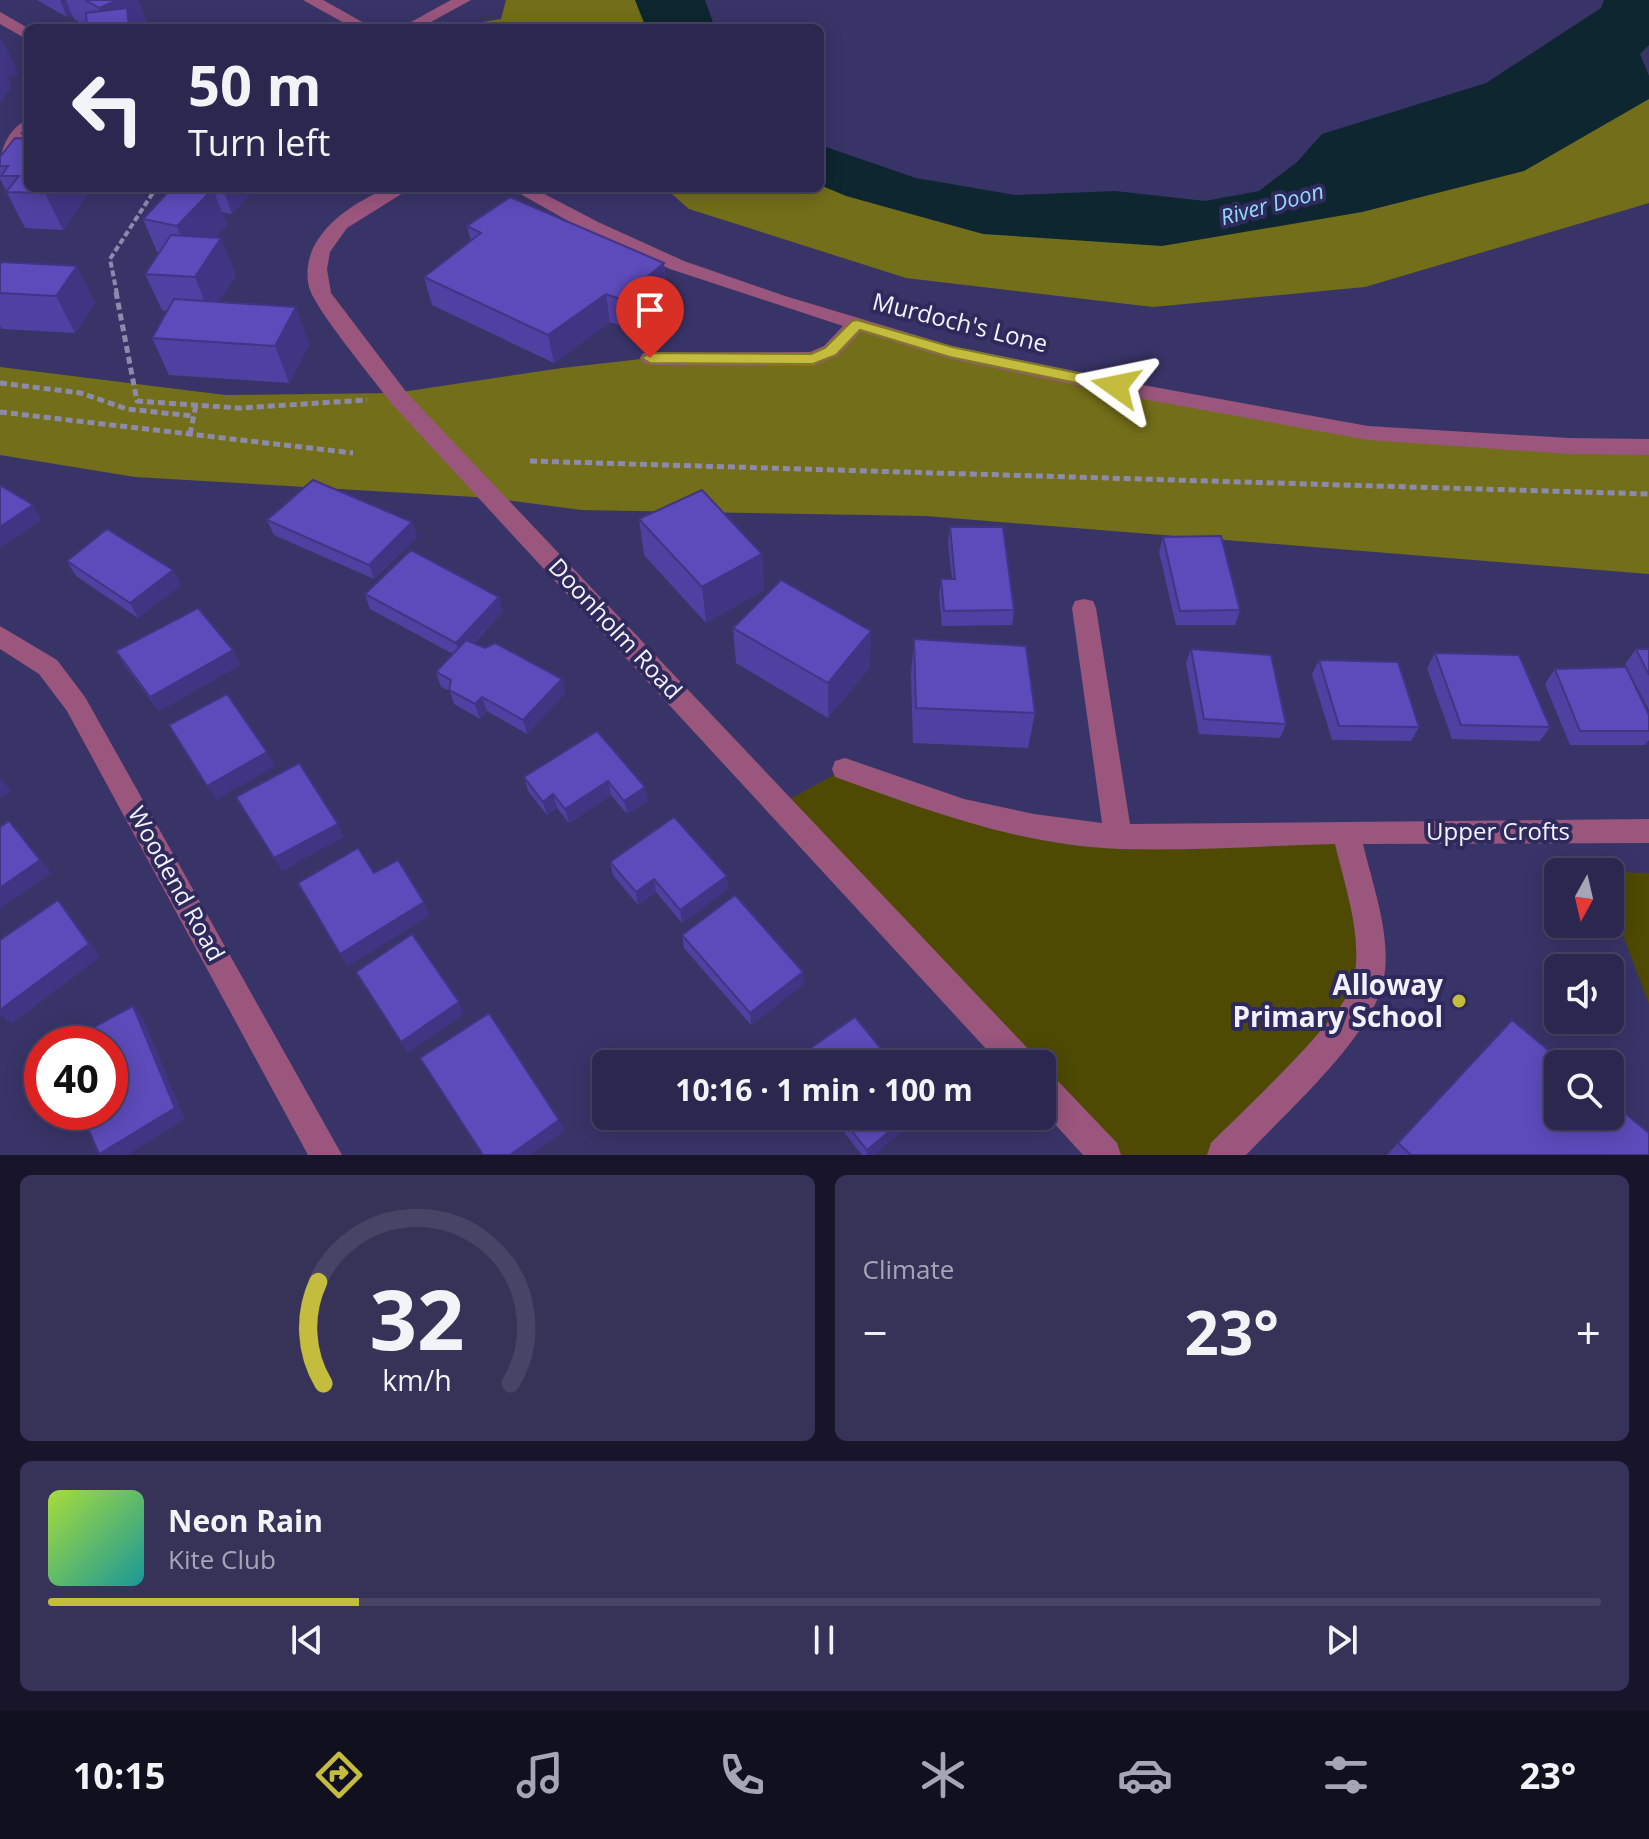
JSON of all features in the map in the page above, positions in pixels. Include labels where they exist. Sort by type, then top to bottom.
[{"type":"street","points":[[311,0],[357,24]]},
{"type":"street","points":[[416,24],[463,0]]},
{"type":"street","points":[[0,17],[24,32]]},
{"type":"street","points":[[0,162],[24,130]]},
{"type":"street","name":"Doonholm Road","points":[[392,192],[370,201],[334,229],[319,264],[319,289],[399,398],[1008,1050]]},
{"type":"street","name":"Murdoch's Lone","points":[[527,192],[591,226],[677,265],[857,324],[965,355],[1143,392],[1368,433],[1569,446],[1649,447]]},
{"type":"street","points":[[650,358],[813,359],[831,351],[857,324]]},
{"type":"street","points":[[1084,608],[1118,837]]},
{"type":"street","name":"Woodend Road","points":[[0,636],[48,667],[76,704],[326,1155]]},
{"type":"street","name":"Upper Crofts","points":[[845,769],[964,811],[1034,826],[1118,837],[1346,832],[1649,831]]},
{"type":"street","points":[[1223,1155],[1352,1017],[1368,986],[1369,936],[1346,832]]},
{"type":"street","points":[[1056,1102],[1105,1155]]},
{"type":"path","points":[[153,192],[110,259],[137,401],[240,408],[399,398]]},
{"type":"path","points":[[0,383],[81,393],[127,409],[193,416]]},
{"type":"path","points":[[190,434],[196,405]]},
{"type":"path","points":[[0,412],[353,453]]},
{"type":"path","points":[[530,461],[1649,494]]},
{"type":"shaded area","points":[[506,0],[663,0],[670,24],[470,24],[501,19]]},
{"type":"shaded area","points":[[1649,99],[1649,203],[1365,287],[1153,307],[906,278],[689,209],[670,192],[824,192],[824,168],[1179,240]]},
{"type":"shaded area","points":[[857,324],[951,352],[1367,433],[1649,447],[1649,574],[926,516],[581,510],[492,498],[135,477],[0,455],[0,367],[225,395],[395,393],[650,358],[812,359]]},
{"type":"shaded area","points":[[845,769],[1034,826],[1346,832],[1368,986],[1223,1155],[1105,1155],[1056,1102],[1056,1050],[1008,1050],[779,805]]},
{"type":"shaded area","points":[[1624,872],[1649,873],[1649,1004],[1624,938]]},
{"type":"water","points":[[635,0],[705,0],[714,24],[644,24]]},
{"type":"water","name":"River Doon","points":[[1604,0],[1649,0],[1649,45],[1640,54],[1649,76],[1649,99],[1524,171],[1362,212],[1162,246],[983,234],[846,196],[824,187],[824,146],[916,178],[1015,195],[1115,191],[1205,201],[1259,191],[1297,162],[1322,134],[1486,83],[1601,8]]},
{"type":"building","points":[[86,0],[118,0],[99,8]]},
{"type":"building","points":[[127,8],[129,24],[87,24],[86,13]]},
{"type":"building","points":[[15,138],[24,139],[24,192],[46,192],[45,193],[6,192],[19,176],[1,176],[8,166],[0,166],[0,157]]},
{"type":"building","points":[[168,192],[210,192],[177,226],[143,219]]},
{"type":"building","points":[[510,197],[664,263],[620,299],[606,294],[548,335],[424,277],[481,233],[467,226]]},
{"type":"building","points":[[171,235],[221,238],[195,277],[145,274]]},
{"type":"building","points":[[2,262],[77,266],[56,296],[0,293]]},
{"type":"building","points":[[174,299],[296,307],[275,346],[152,338]]},
{"type":"building","points":[[313,480],[412,522],[369,565],[267,520]]},
{"type":"building","points":[[0,485],[33,505],[0,527]]},
{"type":"building","points":[[702,490],[762,554],[702,587],[639,519]]},
{"type":"building","points":[[950,527],[1003,527],[1014,610],[944,611],[941,579],[955,579]]},
{"type":"building","points":[[107,529],[173,570],[130,603],[67,561]]},
{"type":"building","points":[[1221,536],[1240,610],[1180,611],[1163,537]]},
{"type":"building","points":[[411,550],[499,597],[456,643],[365,594]]},
{"type":"building","points":[[781,580],[871,631],[828,683],[733,628]]},
{"type":"building","points":[[198,608],[233,650],[150,697],[116,651]]},
{"type":"building","points":[[914,639],[1026,646],[1035,713],[916,708]]},
{"type":"building","points":[[466,640],[485,648],[495,643],[562,679],[523,720],[482,697],[475,704],[449,690],[451,680],[436,672]]},
{"type":"building","points":[[1191,649],[1271,655],[1286,724],[1204,719]]},
{"type":"building","points":[[1636,649],[1649,649],[1649,675]]},
{"type":"building","points":[[1435,653],[1519,655],[1550,727],[1461,725]]},
{"type":"building","points":[[1319,660],[1398,662],[1419,727],[1339,726]]},
{"type":"building","points":[[1626,667],[1649,715],[1649,731],[1580,731],[1555,669]]},
{"type":"building","points":[[227,694],[267,752],[207,786],[169,725]]},
{"type":"building","points":[[597,731],[645,787],[624,801],[608,781],[565,809],[553,794],[543,802],[524,777]]},
{"type":"building","points":[[299,763],[338,824],[274,858],[236,797]]},
{"type":"building","points":[[674,817],[727,876],[680,910],[654,879],[636,892],[610,862]]},
{"type":"building","points":[[9,821],[40,860],[0,888],[0,827]]},
{"type":"building","points":[[358,848],[374,873],[398,860],[424,902],[340,954],[298,883]]},
{"type":"building","points":[[735,895],[803,972],[750,1013],[682,935]]},
{"type":"building","points":[[58,900],[89,944],[0,1010],[0,940]]},
{"type":"building","points":[[412,934],[459,1002],[401,1042],[356,972]]},
{"type":"building","points":[[133,1006],[175,1108],[99,1154],[89,1130],[128,1130],[128,1026],[96,1026]]},
{"type":"building","points":[[489,1013],[559,1120],[510,1155],[483,1155],[420,1058]]},
{"type":"building","points":[[855,1017],[882,1050],[808,1050]]},
{"type":"building","points":[[1512,1020],[1548,1050],[1544,1050],[1544,1130],[1624,1130],[1624,1112],[1649,1133],[1649,1155],[1411,1155],[1398,1143]]},
{"type":"building","points":[[851,1130],[891,1130],[867,1150]]},
{"type":"place","name":"Alloway Primary School","points":[[1459,1001]]},
{"type":"route","points":[[650,358],[813,359],[831,351],[857,324],[950,352],[1116,386]]}]
